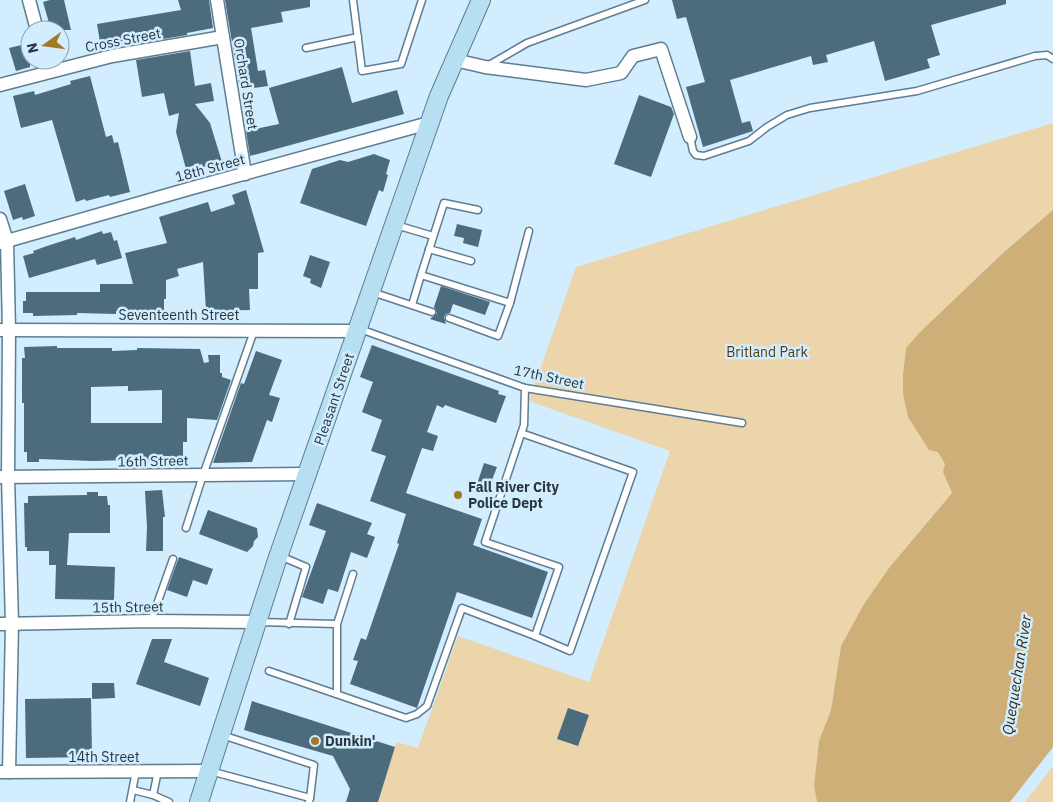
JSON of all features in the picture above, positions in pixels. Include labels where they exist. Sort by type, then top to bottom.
[{"type":"main road","name":"Pleasant Street","points":[[199,802],[278,556],[439,96],[480,0]]},
{"type":"street","points":[[29,0],[34,20]]},
{"type":"street","name":"Orchard Street","points":[[217,0],[246,174]]},
{"type":"street","name":"Cross Street","points":[[70,62],[223,37]]},
{"type":"street","points":[[454,60],[486,67],[586,80],[621,73],[633,56],[661,48],[690,137]]},
{"type":"street","name":"Cross Street","points":[[0,85],[37,70]]},
{"type":"street","name":"18th Street","points":[[3,242],[430,123]]},
{"type":"street","points":[[0,219],[3,242],[4,330],[6,624],[4,772]]},
{"type":"street","name":"Seventeenth Street","points":[[4,330],[358,330]]},
{"type":"street","name":"16th Street","points":[[4,477],[307,474]]},
{"type":"street","name":"15th Street","points":[[6,624],[151,621],[257,622]]},
{"type":"street","name":"14th Street","points":[[4,772],[209,771]]},
{"type":"lane","points":[[353,0],[362,72],[401,64],[422,0]]},
{"type":"lane","points":[[486,67],[527,43],[645,0]]},
{"type":"lane","points":[[306,48],[358,37]]},
{"type":"lane","points":[[690,137],[693,151],[696,155],[704,156],[749,141],[767,127],[788,115],[810,108],[917,91],[1035,56],[1047,55],[1053,59]]},
{"type":"lane","points":[[412,305],[444,203],[478,210]]},
{"type":"lane","points":[[395,224],[433,236]]},
{"type":"lane","points":[[448,318],[498,336],[510,304],[529,231]]},
{"type":"lane","points":[[429,249],[471,261]]},
{"type":"lane","points":[[421,275],[510,304]]},
{"type":"lane","points":[[371,292],[432,312]]},
{"type":"lane","name":"17th Street","points":[[358,330],[525,388],[742,423]]},
{"type":"lane","points":[[186,528],[202,475],[254,331]]},
{"type":"lane","points":[[525,388],[524,425],[485,542],[559,567],[535,636]]},
{"type":"lane","points":[[269,671],[406,718],[417,714],[427,706],[462,608],[570,651],[633,472],[521,433]]},
{"type":"lane","points":[[278,556],[306,567],[289,624]]},
{"type":"lane","points":[[151,621],[173,559]]},
{"type":"lane","points":[[337,694],[336,624],[353,574]]},
{"type":"lane","points":[[257,622],[336,624]]},
{"type":"lane","points":[[209,771],[309,800],[314,765],[220,734]]},
{"type":"lane","points":[[130,802],[136,771]]},
{"type":"lane","points":[[153,795],[158,771]]},
{"type":"lane","points":[[133,790],[153,795],[169,802]]},
{"type":"green space","name":"Britland Park","points":[[1053,123],[1053,210],[1003,253],[919,333],[906,348],[903,394],[946,464],[943,472],[952,493],[889,568],[841,646],[831,710],[819,741],[814,786],[817,802],[377,802],[396,742],[418,748],[458,636],[589,682],[670,451],[529,401],[576,267]]},
{"type":"green space","points":[[1053,766],[1053,802],[1025,802]]},
{"type":"water","name":"Quequechan River","points":[[1053,210],[1053,747],[1010,802],[817,802],[814,786],[819,741],[831,710],[841,646],[864,604],[889,568],[952,493],[943,472],[945,464],[938,452],[929,450],[908,417],[903,394],[906,348],[919,333],[1003,253]]},
{"type":"building","points":[[64,0],[69,20],[48,20],[43,2]]},
{"type":"building","points":[[178,0],[209,0],[213,28],[187,33],[187,35],[133,44],[133,39],[107,44],[107,41],[100,42],[97,24],[181,10]]},
{"type":"building","points":[[225,0],[310,0],[310,7],[281,12],[283,22],[251,28],[258,71],[265,70],[268,86],[240,90]]},
{"type":"building","points":[[672,0],[1006,0],[1006,4],[931,25],[940,55],[927,59],[930,68],[885,81],[874,41],[826,55],[828,62],[813,65],[811,56],[730,80],[742,123],[750,121],[753,131],[703,147],[686,87],[705,82],[686,17],[677,19]]},
{"type":"building","points":[[20,45],[20,70],[16,71],[9,48]]},
{"type":"building","points":[[190,51],[195,86],[211,83],[214,101],[195,104],[210,123],[222,162],[203,167],[202,164],[186,169],[176,132],[179,113],[169,116],[164,93],[142,97],[136,60]]},
{"type":"building","points":[[342,67],[352,103],[397,90],[404,114],[250,156],[246,131],[279,124],[269,88]]},
{"type":"building","points":[[90,76],[106,137],[112,135],[114,143],[118,142],[130,192],[76,202],[52,120],[21,128],[13,96],[34,91],[35,95],[71,84],[70,81]]},
{"type":"building","points":[[639,95],[671,107],[674,114],[651,177],[614,164]]},
{"type":"building","points":[[374,154],[390,160],[383,192],[379,190],[366,226],[300,203],[312,169],[340,160],[348,162]]},
{"type":"building","points":[[25,184],[35,216],[23,220],[22,217],[13,220],[4,191]]},
{"type":"building","points":[[246,190],[264,252],[258,253],[258,289],[249,289],[250,310],[206,311],[203,262],[177,269],[179,276],[166,280],[164,311],[116,311],[116,314],[77,313],[77,315],[33,316],[33,313],[23,313],[23,301],[26,301],[26,292],[100,292],[100,284],[133,284],[125,253],[167,243],[159,217],[208,202],[211,212],[235,204],[232,195]]},
{"type":"building","points":[[457,224],[482,230],[478,247],[463,243],[464,238],[454,236]]},
{"type":"building","points":[[102,231],[103,234],[111,232],[114,241],[117,240],[122,258],[97,265],[95,259],[29,278],[23,256],[75,237],[76,240]]},
{"type":"building","points":[[310,255],[330,262],[321,288],[310,283],[311,279],[303,276]]},
{"type":"building","points":[[441,286],[490,302],[485,315],[453,304],[450,313],[444,317],[446,324],[430,319],[437,313],[434,307]]},
{"type":"building","points":[[372,345],[499,391],[498,394],[506,396],[496,423],[445,405],[443,408],[437,405],[427,432],[438,436],[433,451],[422,448],[406,493],[482,519],[473,545],[548,572],[532,618],[457,592],[417,708],[350,684],[358,661],[353,660],[361,638],[366,640],[399,544],[397,543],[406,514],[370,501],[386,456],[371,451],[382,420],[362,412],[373,382],[360,377]]},
{"type":"building","points":[[24,347],[112,348],[112,351],[137,350],[137,348],[200,349],[204,363],[209,362],[208,355],[220,355],[220,373],[222,373],[222,377],[231,380],[217,420],[187,418],[187,442],[183,442],[183,461],[171,461],[171,459],[93,461],[39,459],[39,462],[27,462],[27,452],[24,452],[24,403],[22,403],[22,358],[25,358]],"holes":[[[128,386],[128,391],[162,390],[162,423],[91,423],[91,387]]]},
{"type":"building","points":[[256,351],[282,360],[269,395],[280,398],[272,422],[267,420],[252,462],[213,463],[241,383],[244,384]]},
{"type":"building","points":[[484,463],[497,467],[489,488],[477,484]]},
{"type":"building","points":[[162,490],[165,517],[163,517],[163,551],[146,551],[145,491]]},
{"type":"building","points":[[87,492],[98,492],[98,496],[107,496],[108,505],[110,505],[110,533],[69,533],[67,565],[115,567],[114,600],[55,599],[56,565],[49,565],[49,551],[27,551],[27,547],[25,547],[24,503],[28,503],[28,496],[87,495]]},
{"type":"building","points":[[317,503],[372,523],[367,534],[375,537],[367,558],[351,552],[338,592],[328,589],[323,604],[302,597],[326,531],[309,525]]},
{"type":"building","points":[[208,510],[257,528],[258,537],[254,541],[253,546],[247,552],[199,534]]},
{"type":"building","points":[[179,557],[213,569],[207,585],[193,580],[187,597],[167,590]]},
{"type":"building","points":[[152,639],[172,639],[164,662],[209,678],[200,706],[136,684]]},
{"type":"building","points":[[92,683],[114,683],[115,698],[92,699]]},
{"type":"building","points":[[91,698],[92,757],[26,758],[25,699]]},
{"type":"building","points":[[252,701],[395,747],[378,802],[346,802],[350,789],[333,756],[244,730]]},
{"type":"building","points":[[568,708],[589,715],[578,746],[557,739]]},
{"type":"place","name":"Fall River City Police Dept","points":[[458,495]]},
{"type":"place","name":"Dunkin'","points":[[315,741]]}]
